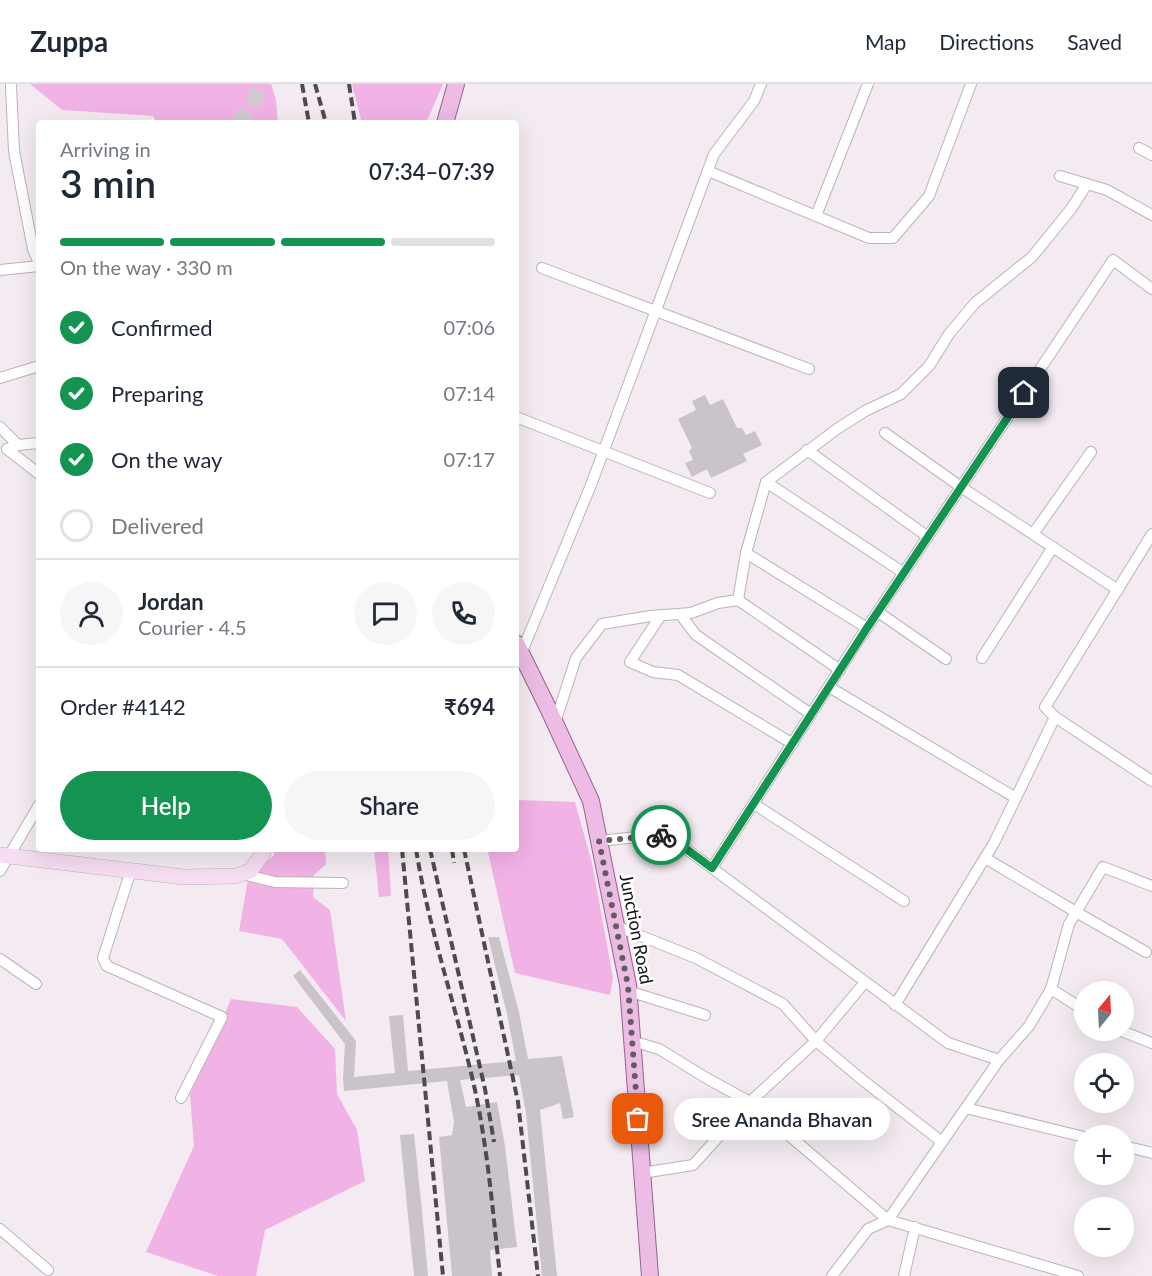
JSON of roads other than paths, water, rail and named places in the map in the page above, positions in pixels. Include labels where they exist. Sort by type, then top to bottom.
[{"type":"main road","points":[[447,120],[456,84]]},
{"type":"main road","name":"Junction Road","points":[[519,648],[591,801],[628,991],[650,1276]]},
{"type":"main road","points":[[4,856],[184,876],[235,876],[250,871],[263,852]]},
{"type":"street","points":[[519,648],[603,452],[714,154],[754,101],[761,84]]},
{"type":"street","points":[[816,216],[868,84]]},
{"type":"street","points":[[708,171],[869,238],[893,238],[929,196],[971,84]]},
{"type":"street","points":[[11,86],[14,151],[36,256]]},
{"type":"street","points":[[1139,148],[1152,154]]},
{"type":"street","points":[[1060,176],[1107,190],[1152,215]]},
{"type":"street","points":[[738,600],[746,554],[766,482],[837,429],[866,411],[901,394],[929,366],[949,334],[975,303],[1032,257],[1071,209],[1087,184]]},
{"type":"street","points":[[712,868],[867,628],[1113,260],[1152,289]]},
{"type":"street","points":[[0,270],[36,264]]},
{"type":"street","points":[[542,268],[808,369]]},
{"type":"street","points":[[0,378],[36,367]]},
{"type":"street","points":[[519,418],[710,493]]},
{"type":"street","points":[[0,427],[18,445]]},
{"type":"street","points":[[885,433],[961,488],[1118,590]]},
{"type":"street","points":[[36,442],[7,449],[36,472]]},
{"type":"street","points":[[807,450],[928,537]]},
{"type":"street","points":[[1033,534],[1091,453]]},
{"type":"street","points":[[766,482],[904,573]]},
{"type":"street","points":[[1152,534],[1045,707],[1054,717],[1152,781]]},
{"type":"street","points":[[982,658],[1053,547]]},
{"type":"street","points":[[746,554],[867,628]]},
{"type":"street","points":[[555,723],[576,658],[602,624],[691,613],[717,603],[738,600],[840,670]]},
{"type":"street","points":[[878,612],[946,659]]},
{"type":"street","points":[[680,614],[696,635],[811,714]]},
{"type":"street","points":[[661,615],[630,662],[653,672],[678,675],[793,744]]},
{"type":"street","points":[[829,687],[1016,798]]},
{"type":"street","points":[[895,1005],[994,843],[1054,717]]},
{"type":"street","points":[[754,804],[904,901]]},
{"type":"street","points":[[0,872],[4,856],[36,809]]},
{"type":"street","points":[[599,841],[666,834],[948,1043],[999,1060]]},
{"type":"street","points":[[985,858],[1146,952]]},
{"type":"street","points":[[832,1276],[868,1229],[888,1220],[999,1060],[1029,1026],[1051,989],[1069,924],[1103,867],[1152,886]]},
{"type":"street","points":[[131,870],[103,958],[107,966],[222,1017],[181,1098]]},
{"type":"street","points":[[242,874],[275,882],[343,883]]},
{"type":"street","points":[[616,926],[696,958],[783,1004],[816,1041],[942,1142]]},
{"type":"street","points":[[0,959],[36,984]]},
{"type":"street","points":[[642,1173],[693,1166],[750,1102],[816,1041],[864,982]]},
{"type":"street","points":[[1051,989],[1074,1004]]},
{"type":"street","points":[[628,991],[705,1015]]},
{"type":"street","points":[[1134,1036],[1152,1043]]},
{"type":"street","points":[[632,1041],[659,1049],[750,1102],[888,1220],[1078,1276]]},
{"type":"street","points":[[966,1108],[1074,1135]]},
{"type":"street","points":[[1134,1149],[1152,1154]]},
{"type":"street","points":[[904,1276],[915,1227]]},
{"type":"street","points":[[0,1229],[51,1274]]},
{"type":"tunnel","points":[[240,120],[264,84]]},
{"type":"railway","points":[[302,84],[308,120]]},
{"type":"railway","points":[[315,84],[325,120]]},
{"type":"railway","points":[[349,84],[355,120]]},
{"type":"railway","points":[[402,852],[443,1276]]},
{"type":"railway","points":[[417,852],[428,910],[480,1113],[500,1276]]},
{"type":"railway","points":[[431,852],[485,1089],[494,1142]]},
{"type":"railway","points":[[452,852],[454,863]]},
{"type":"railway","points":[[465,852],[518,1102],[538,1276]]},
{"type":"place","name":"Sree Ananda Bhavan","points":[[638,1119]]}]
